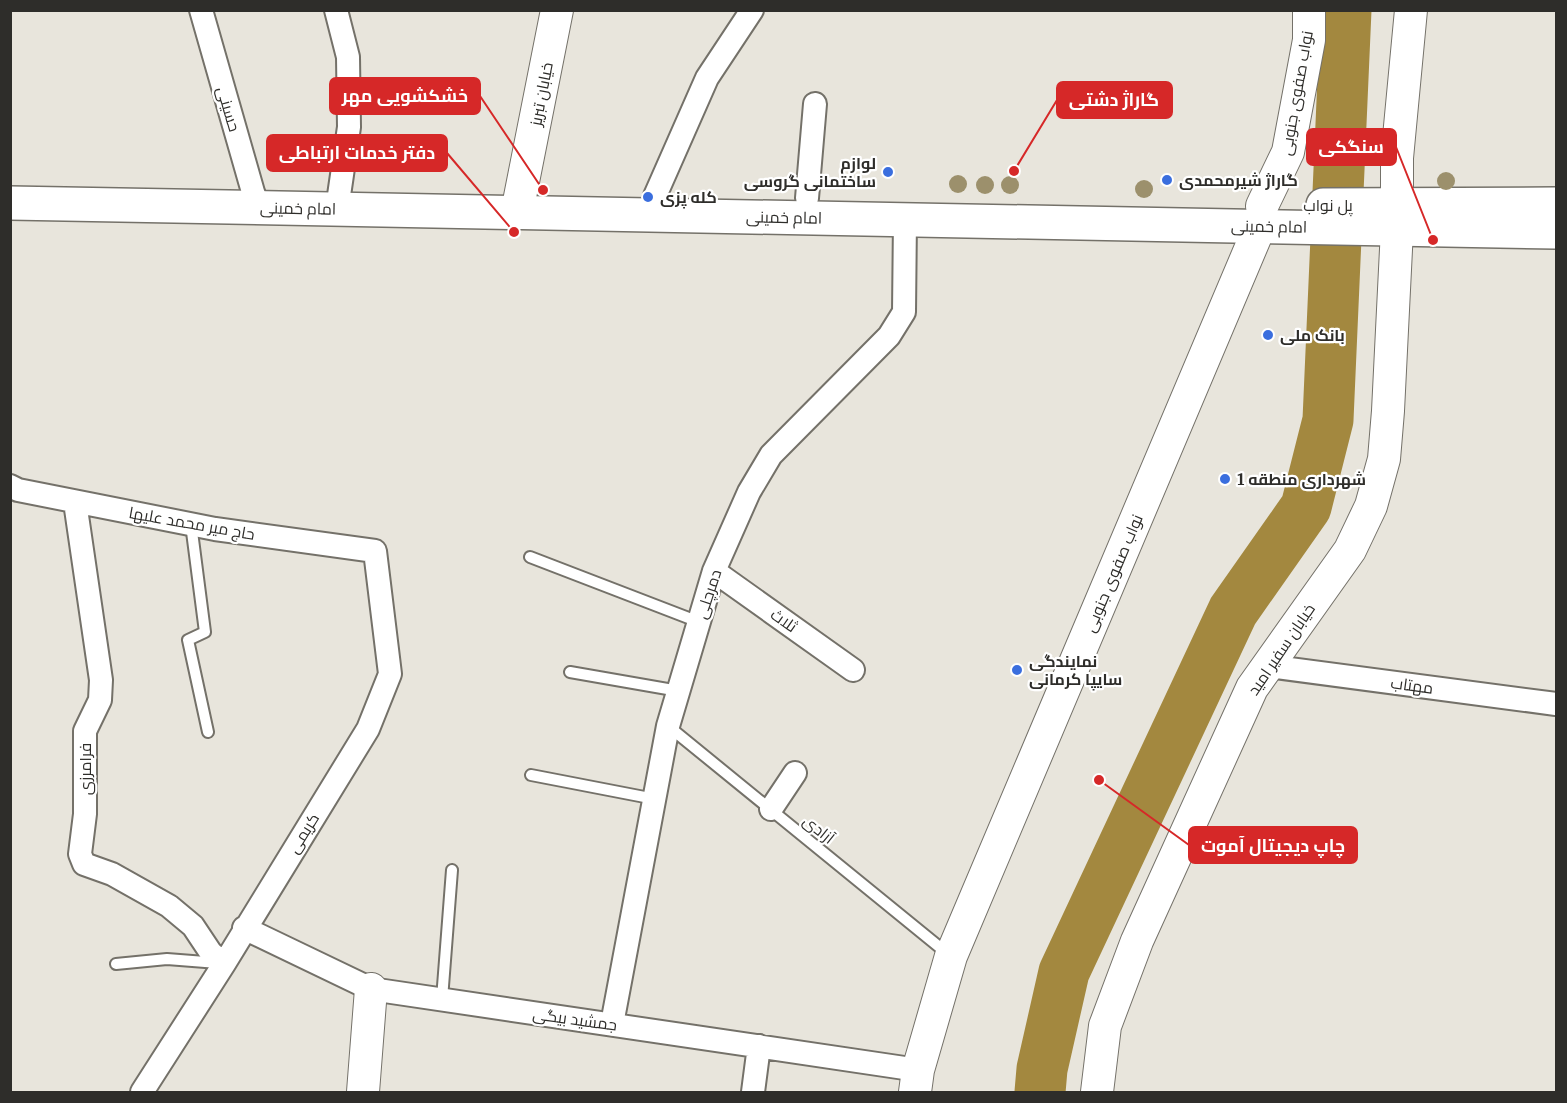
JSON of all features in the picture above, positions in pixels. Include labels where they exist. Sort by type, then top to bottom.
[{"type":"main road","name":"خیابان تبریز","points":[[519,204],[557,10]]},
{"type":"main road","name":"نواب صفوی جنوبی","points":[[916,1081],[951,956],[1271,216],[1288,152],[1309,40],[1309,10]]},
{"type":"main road","points":[[1387,217],[1397,158],[1411,10]]},
{"type":"main road","name":"امام خمینی","points":[[10,189],[256,200]]},
{"type":"main road","name":"امام خمینی","points":[[652,206],[807,198],[904,210]]},
{"type":"main road","name":"امام خمینی","points":[[10,203],[256,200],[1387,217],[1557,232]]},
{"type":"main road","name":"امام خمینی","points":[[1387,217],[1557,204]]},
{"type":"main road","name":"خیابان سفیر امید","points":[[1097,1092],[1105,1026],[1137,941],[1252,688],[1350,550],[1371,506],[1384,459],[1388,411],[1387,217]]},
{"type":"main road","points":[[363,1092],[371,989]]},
{"type":"street","name":"حسینی","points":[[201,10],[256,200]]},
{"type":"street","points":[[336,10],[348,57],[349,127],[339,201]]},
{"type":"street","points":[[652,206],[707,78],[752,10]]},
{"type":"street","points":[[807,198],[815,104]]},
{"type":"street","name":"دمرچلی","points":[[612,1024],[668,726],[714,571],[749,492],[771,454],[889,336],[904,312],[904,210]]},
{"type":"street","name":"حاج میر محمد علیها","points":[[10,486],[18,490],[75,502],[191,524],[375,551]]},
{"type":"street","name":"فرامرزی","points":[[75,502],[101,680],[100,700],[85,731],[85,814],[80,854],[82,862],[112,874],[169,906],[193,926],[211,953],[224,964]]},
{"type":"street","name":"کریمی","points":[[142,1092],[224,964],[368,729],[390,674],[375,551]]},
{"type":"street","name":"ثلاث","points":[[714,571],[854,670]]},
{"type":"street","name":"مهتاب","points":[[1268,666],[1557,704]]},
{"type":"street","points":[[771,809],[795,773]]},
{"type":"street","name":"جمشید بیگی","points":[[244,928],[371,989],[759,1046],[916,1081]]},
{"type":"street","points":[[753,1092],[759,1046]]},
{"type":"lane","points":[[191,524],[205,632],[188,640],[208,732]]},
{"type":"lane","points":[[530,557],[699,622]]},
{"type":"lane","points":[[570,672],[678,691]]},
{"type":"lane","name":"آزادی","points":[[668,726],[951,956]]},
{"type":"lane","points":[[531,775],[655,799]]},
{"type":"lane","points":[[442,999],[452,870]]},
{"type":"lane","points":[[116,964],[166,959],[224,964]]},
{"type":"waterway","points":[[1040,1092],[1042,1069],[1064,972],[1233,611],[1306,507],[1328,420],[1346,10]]},
{"type":"place","name":"گاراژ دشتی","points":[[1014,171]]},
{"type":"place","name":"لوازم ساختمانی گروسی","points":[[888,172]]},
{"type":"place","name":"گاراژ شیرمحمدی","points":[[1167,180]]},
{"type":"place","name":"خشکشویی مهر","points":[[543,190]]},
{"type":"place","name":"کله پزی","points":[[648,197]]},
{"type":"place","name":"دفتر خدمات ارتباطی","points":[[514,232]]},
{"type":"place","name":"سنگکی","points":[[1433,240]]},
{"type":"place","name":"بانک ملی","points":[[1268,335]]},
{"type":"place","name":"شهرداری منطقه 1","points":[[1225,479]]},
{"type":"place","name":"نمایندگی سایپا کرمانی","points":[[1017,670]]},
{"type":"place","name":"چاپ دیجیتال آموت","points":[[1099,780]]}]
